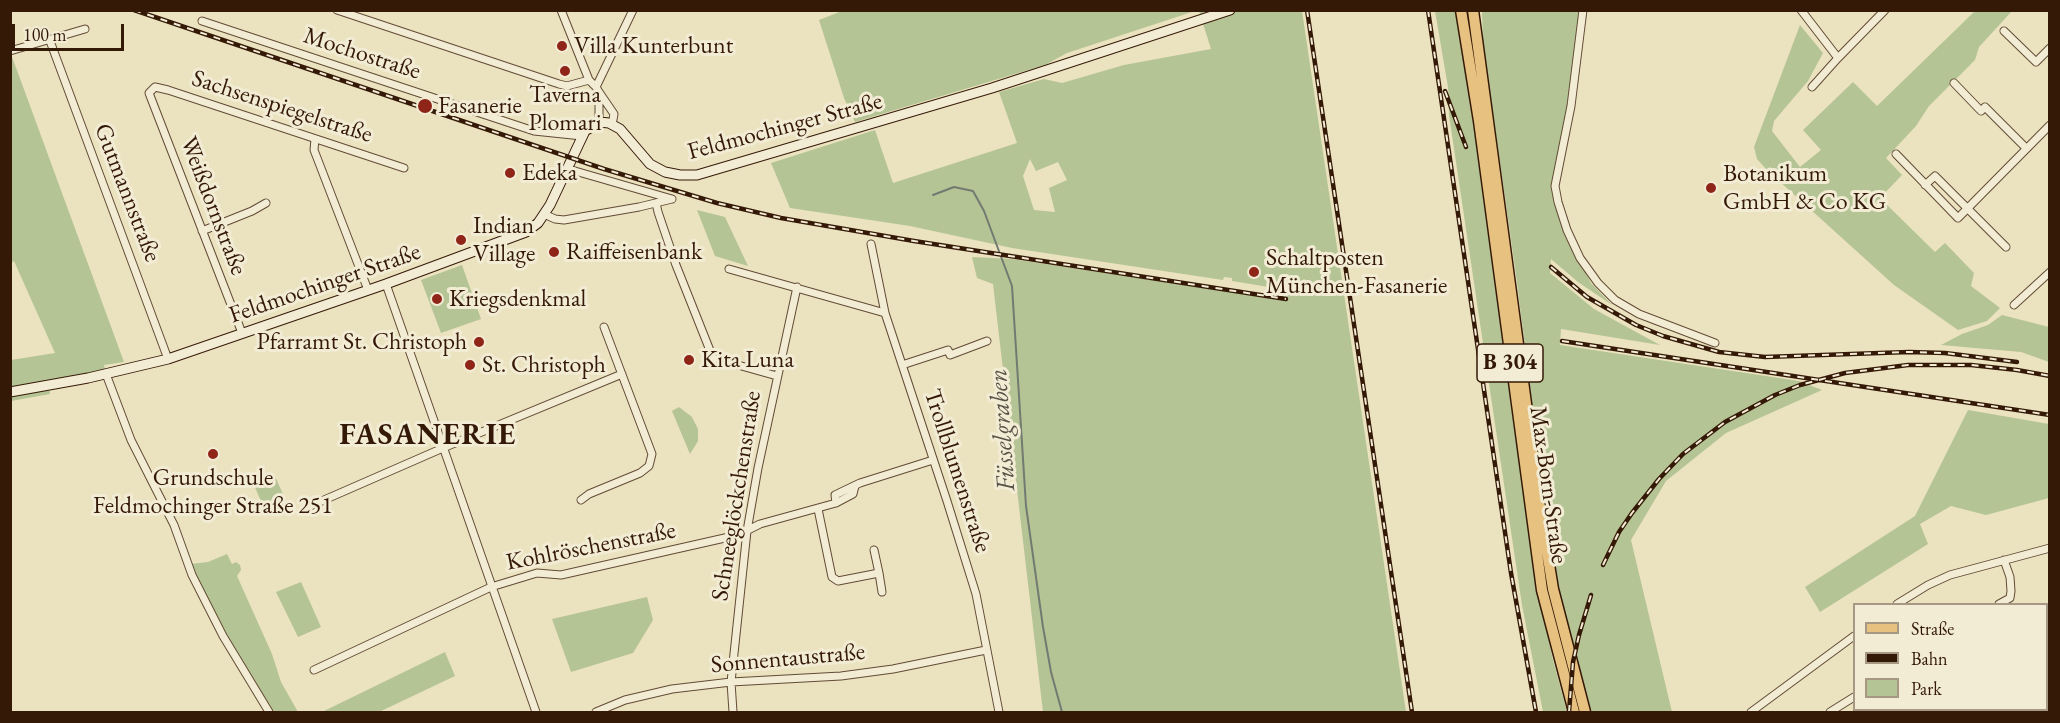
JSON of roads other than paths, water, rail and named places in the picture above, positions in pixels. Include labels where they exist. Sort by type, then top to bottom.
[{"type":"main road","name":"Feldmochinger Straße","points":[[612,124],[622,131],[650,164],[672,174],[697,175],[992,88],[1230,10]]},
{"type":"main road","name":"Max-Born-Straße","points":[[1461,10],[1479,121],[1542,590],[1574,712]]},
{"type":"main road","name":"Max-Born-Straße","points":[[1473,10],[1541,515],[1553,589],[1585,712]]},
{"type":"main road","name":"Feldmochinger Straße","points":[[10,392],[106,374],[168,359],[386,284],[526,232],[538,223],[544,214],[568,169],[582,136],[588,128],[599,122]]},
{"type":"main road","points":[[599,122],[612,124]]},
{"type":"street","points":[[337,10],[567,86],[589,80]]},
{"type":"street","points":[[561,10],[589,80],[614,114],[612,124]]},
{"type":"street","points":[[1582,10],[1571,106],[1555,186],[1567,230],[1580,258],[1598,283],[1615,300],[1639,314],[1715,343]]},
{"type":"street","points":[[1801,10],[1838,58]]},
{"type":"street","points":[[1812,87],[1885,10]]},
{"type":"street","points":[[599,122],[598,90],[632,11]]},
{"type":"street","name":"Mochostraße","points":[[202,21],[534,131],[582,136]]},
{"type":"street","points":[[10,51],[85,29]]},
{"type":"street","points":[[2004,31],[2036,62],[2049,48]]},
{"type":"street","name":"Gutmannstraße","points":[[50,41],[168,359]]},
{"type":"street","points":[[1954,83],[1981,111],[1985,107],[2026,148]]},
{"type":"street","name":"Sachsenspiegelstraße","points":[[149,93],[155,87],[168,90],[404,168]]},
{"type":"street","name":"Weißdornstraße","points":[[149,93],[242,333]]},
{"type":"street","points":[[1896,154],[1958,218],[2049,125]]},
{"type":"street","points":[[315,140],[314,150],[368,290]]},
{"type":"street","points":[[544,214],[564,220],[656,204],[672,199],[568,169]]},
{"type":"street","points":[[1925,185],[1935,176],[2006,247]]},
{"type":"street","points":[[202,231],[266,203]]},
{"type":"street","points":[[656,204],[676,265],[713,358],[777,376]]},
{"type":"street","name":"Trollblumenstraße","points":[[871,244],[885,313],[976,594],[999,712]]},
{"type":"street","points":[[729,269],[885,313]]},
{"type":"street","points":[[2014,305],[2049,272]]},
{"type":"street","points":[[386,284],[536,712]]},
{"type":"street","name":"Schneeglöckchenstraße","points":[[733,712],[731,682],[747,531],[758,468],[797,287]]},
{"type":"street","points":[[581,500],[589,494],[640,473],[649,466],[652,454],[604,327]]},
{"type":"street","points":[[902,365],[948,350],[950,356],[987,341]]},
{"type":"street","points":[[106,374],[131,440],[174,525],[192,575],[223,636],[269,712]]},
{"type":"street","points":[[308,507],[622,374]]},
{"type":"street","name":"Kohlröschenstraße","points":[[314,670],[491,587],[537,573],[561,576],[738,535],[760,524],[836,503],[854,494],[855,486],[933,460]]},
{"type":"street","points":[[818,509],[832,577],[838,581],[879,573]]},
{"type":"street","points":[[1899,603],[1950,575],[2049,548]]},
{"type":"street","points":[[874,550],[882,592]]},
{"type":"street","points":[[2002,603],[2010,598],[2011,591],[2010,577],[2004,560]]},
{"type":"street","points":[[1751,712],[1853,637]]},
{"type":"street","name":"Sonnentaustraße","points":[[596,712],[630,698],[672,690],[731,682],[841,676],[893,669],[986,650]]},
{"type":"street","points":[[1830,712],[1853,698]]},
{"type":"waterway","name":"Füsselgraben","points":[[933,195],[954,187],[973,191],[984,211],[1012,286],[1026,506],[1043,627],[1051,672],[1062,712]]},
{"type":"railway","points":[[134,10],[604,169],[717,203],[781,218],[914,241],[1286,299]]},
{"type":"railway","points":[[1307,10],[1412,712]]},
{"type":"railway","points":[[1428,10],[1511,573],[1536,712]]},
{"type":"railway","points":[[1445,91],[1466,147]]},
{"type":"railway","points":[[1551,267],[1587,297],[1636,325],[1663,336],[1719,352],[1765,357],[1945,353],[2017,362]]},
{"type":"railway","points":[[1562,341],[2050,415]]},
{"type":"railway","points":[[1603,565],[1619,532],[1632,513],[1659,479],[1683,454],[1725,422],[1775,395],[1800,385],[1845,373],[1908,365],[1971,365],[2050,376]]},
{"type":"railway","points":[[1569,712],[1573,662],[1591,595]]},
{"type":"place","name":"Villa Kunterbunt","points":[[562,46]]},
{"type":"place","name":"Taverna Plomari","points":[[565,71]]},
{"type":"place","name":"Fasanerie","points":[[425,106]]},
{"type":"place","name":"Edeka","points":[[510,173]]},
{"type":"place","name":"Botanikum GmbH & Co KG","points":[[1711,188]]},
{"type":"place","name":"Indian Village","points":[[461,240]]},
{"type":"place","name":"Raiffeisenbank","points":[[554,252]]},
{"type":"place","name":"Schaltposten München-Fasanerie","points":[[1254,272]]},
{"type":"place","name":"Kriegsdenkmal","points":[[437,299]]},
{"type":"place","name":"Pfarramt St. Christoph","points":[[479,342]]},
{"type":"place","name":"Kita Luna","points":[[689,360]]},
{"type":"place","name":"St. Christoph","points":[[470,365]]},
{"type":"place","name":"Grundschule Feldmochinger Straße 251","points":[[213,454]]},
{"type":"district","name":"FASANERIE","points":[[428,436]]}]
